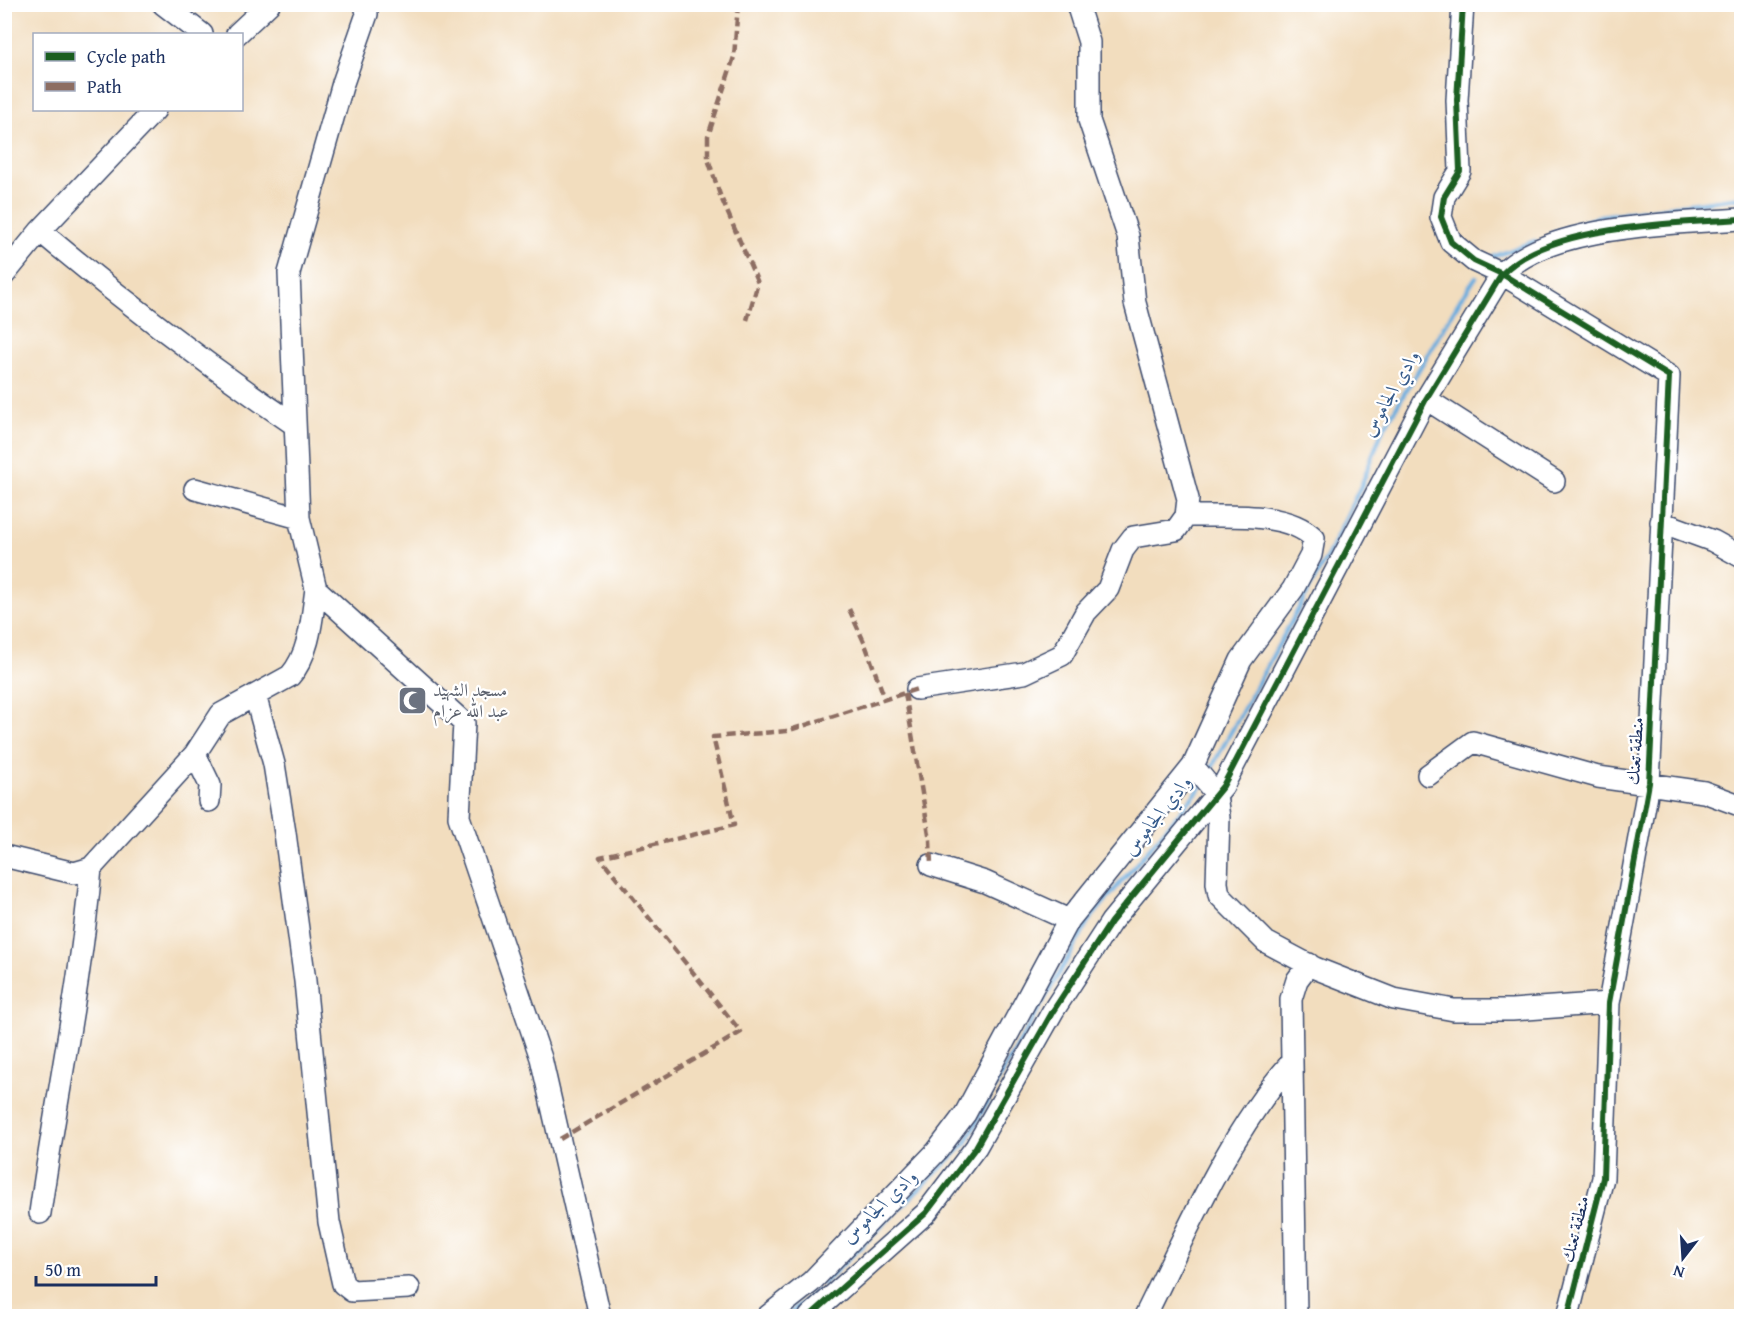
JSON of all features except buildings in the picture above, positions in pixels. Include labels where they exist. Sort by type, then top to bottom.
[{"type":"street","points":[[163,4],[201,33]]},
{"type":"street","points":[[238,33],[269,4]]},
{"type":"street","points":[[4,856],[74,873],[92,868],[195,754],[221,714],[290,676],[298,667],[310,626],[316,589],[299,518],[289,273],[343,83],[367,14],[365,4]]},
{"type":"street","points":[[917,689],[1024,673],[1062,655],[1086,612],[1108,589],[1123,550],[1133,537],[1176,530],[1186,516],[1188,499],[1182,470],[1136,303],[1128,236],[1089,120],[1089,42],[1077,4]]},
{"type":"street","points":[[1463,4],[1457,100],[1460,171],[1444,197],[1441,217],[1451,242],[1474,261],[1502,274]]},
{"type":"street","points":[[4,275],[40,231],[154,111]]},
{"type":"street","points":[[810,1317],[926,1213],[976,1147],[1053,1011],[1111,922],[1229,775],[1426,399],[1502,274],[1514,262],[1532,251],[1579,236],[1656,225],[1742,219]]},
{"type":"street","points":[[40,231],[120,297],[240,388],[295,425]]},
{"type":"street","name":"منطقة تعنك","points":[[1502,274],[1669,376],[1649,783],[1609,1003],[1603,1178],[1568,1317]]},
{"type":"street","points":[[1426,399],[1554,481]]},
{"type":"street","points":[[195,489],[299,518]]},
{"type":"street","points":[[768,1317],[811,1282],[854,1238],[936,1151],[965,1114],[1069,920],[1193,766],[1241,660],[1293,589],[1311,555],[1314,538],[1303,526],[1278,519],[1186,516]]},
{"type":"street","points":[[1661,522],[1713,541],[1742,557]]},
{"type":"street","points":[[316,589],[465,723],[459,817],[541,1058],[600,1317]]},
{"type":"street","points":[[255,695],[274,764],[285,833],[305,981],[329,1222],[343,1284],[352,1290],[409,1288]]},
{"type":"street","points":[[1428,775],[1473,742],[1598,777],[1704,792],[1742,806]]},
{"type":"street","points":[[195,754],[210,784],[209,801]]},
{"type":"street","points":[[1193,766],[1216,794],[1219,818],[1217,883],[1219,895],[1266,942],[1309,964],[1394,999],[1454,1010],[1512,1010],[1609,1003]]},
{"type":"street","points":[[931,864],[985,882],[1069,920]]},
{"type":"street","points":[[40,1213],[56,1098],[86,930],[92,868]]},
{"type":"street","points":[[1296,1317],[1291,999],[1297,980],[1309,964]]},
{"type":"street","points":[[1145,1317],[1241,1130],[1273,1083],[1291,1063]]},
{"type":"waterway","name":"وادي الجاموس","points":[[1554,233],[1600,216],[1742,197]]},
{"type":"waterway","name":"وادي الجاموس","points":[[1490,258],[1535,241]]},
{"type":"waterway","name":"وادي الجاموس","points":[[1207,776],[1329,553],[1362,484],[1382,431],[1476,277]]},
{"type":"waterway","name":"وادي الجاموس","points":[[823,1284],[966,1143],[1000,1077],[1090,919],[1202,786]]},
{"type":"waterway","name":"وادي الجاموس","points":[[787,1316],[817,1290]]},
{"type":"marked path","points":[[738,4],[734,57],[708,136],[708,159],[720,195],[758,283],[747,320]]},
{"type":"marked path","points":[[849,609],[865,644],[885,699]]},
{"type":"marked path","points":[[560,1139],[741,1032],[600,857],[734,825],[713,737],[787,731],[917,689]]},
{"type":"marked path","points":[[905,693],[930,840],[931,865]]},
{"type":"cycle path","points":[[1463,4],[1457,100],[1460,171],[1444,197],[1441,217],[1451,242],[1474,261],[1502,274],[1669,376],[1649,783],[1609,1003],[1603,1178],[1568,1316]]},
{"type":"cycle path","points":[[810,1316],[926,1213],[976,1147],[1053,1011],[1111,922],[1223,786],[1426,399],[1502,274],[1523,257],[1550,245],[1581,236],[1649,225],[1742,219]]},
{"type":"place","name":"مسجد الشهيد عبد الله عزام","points":[[412,700]]}]
